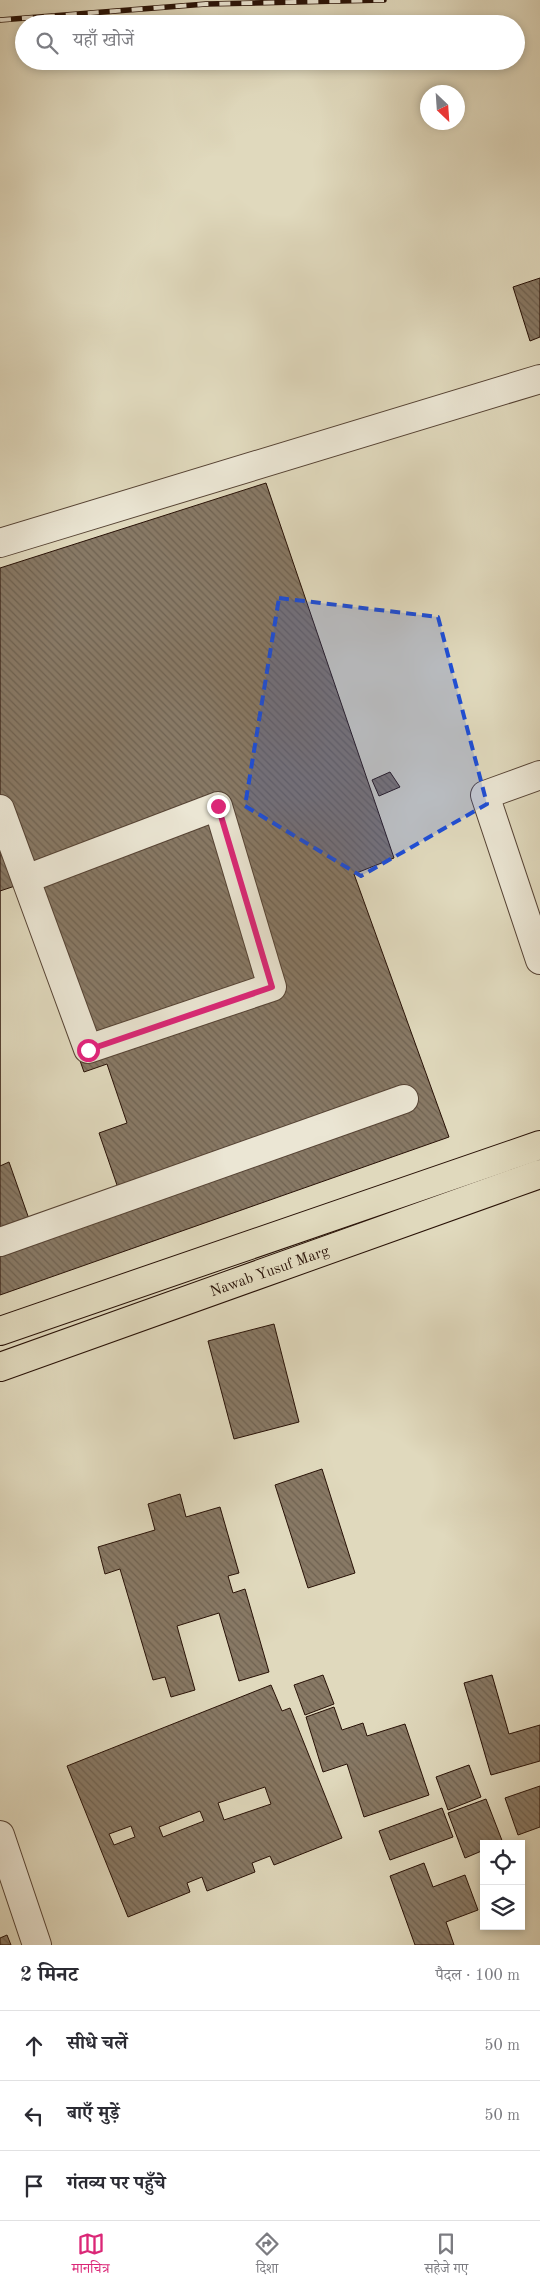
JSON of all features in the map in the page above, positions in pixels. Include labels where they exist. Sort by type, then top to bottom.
[{"type":"main road","points":[[0,1331],[540,1145]]},
{"type":"main road","name":"Nawab Yusuf Marg","points":[[0,1367],[540,1174]]},
{"type":"street","points":[[0,542],[538,384]]},
{"type":"street","points":[[540,775],[485,795],[540,960]]},
{"type":"street","points":[[0,809],[88,1050],[272,987],[218,806],[26,879]]},
{"type":"street","points":[[0,1242],[404,1099]]},
{"type":"street","points":[[0,1835],[37,1945]]},
{"type":"highlighted area","points":[[279,598],[438,617],[487,804],[361,876],[245,806]]},
{"type":"building","points":[[540,278],[540,337],[530,341],[513,287]]},
{"type":"building","points":[[266,483],[394,858],[354,874],[449,1137],[0,1295],[0,568]]},
{"type":"building","points":[[390,772],[400,787],[379,796],[372,780]]},
{"type":"building","points":[[18,885],[84,1072],[107,1064],[127,1123],[99,1133],[118,1188],[29,1219],[9,1162],[0,1166],[0,891]]},
{"type":"building","points":[[274,1324],[299,1422],[234,1439],[208,1341]]},
{"type":"building","points":[[322,1469],[355,1573],[308,1588],[275,1485]]},
{"type":"building","points":[[180,1494],[186,1517],[220,1507],[239,1573],[228,1576],[233,1593],[245,1589],[269,1672],[239,1681],[219,1613],[177,1626],[195,1690],[171,1697],[165,1677],[153,1680],[120,1569],[105,1574],[98,1547],[155,1530],[148,1504]]},
{"type":"building","points":[[323,1675],[334,1704],[305,1715],[294,1685]]},
{"type":"building","points":[[492,1675],[509,1734],[540,1725],[540,1761],[491,1775],[464,1683]]},
{"type":"building","points":[[271,1685],[282,1711],[290,1708],[342,1838],[274,1865],[270,1856],[252,1863],[255,1872],[207,1891],[202,1877],[187,1883],[190,1892],[128,1917],[67,1766]],"holes":[[[265,1787],[271,1804],[224,1820],[218,1803]],[[200,1811],[204,1821],[163,1837],[159,1827]],[[131,1826],[135,1837],[114,1845],[109,1834]]]},
{"type":"building","points":[[334,1707],[342,1730],[363,1723],[367,1736],[405,1724],[429,1795],[364,1817],[347,1764],[323,1772],[306,1717]]},
{"type":"building","points":[[469,1765],[481,1797],[448,1810],[436,1777]]},
{"type":"building","points":[[540,1786],[540,1827],[518,1835],[505,1798]]},
{"type":"building","points":[[486,1799],[502,1840],[480,1840],[480,1852],[465,1858],[448,1813]]},
{"type":"building","points":[[442,1808],[453,1837],[390,1860],[379,1831]]},
{"type":"building","points":[[424,1863],[433,1887],[465,1875],[478,1910],[446,1922],[454,1945],[415,1945],[390,1876]]},
{"type":"building","points":[[7,1935],[11,1945],[0,1945],[0,1938]]},
{"type":"railway","points":[[64,15],[206,4],[384,0]]},
{"type":"railway","points":[[0,20],[15,19]]},
{"type":"route","points":[[88,1050],[272,987],[218,806]]}]
